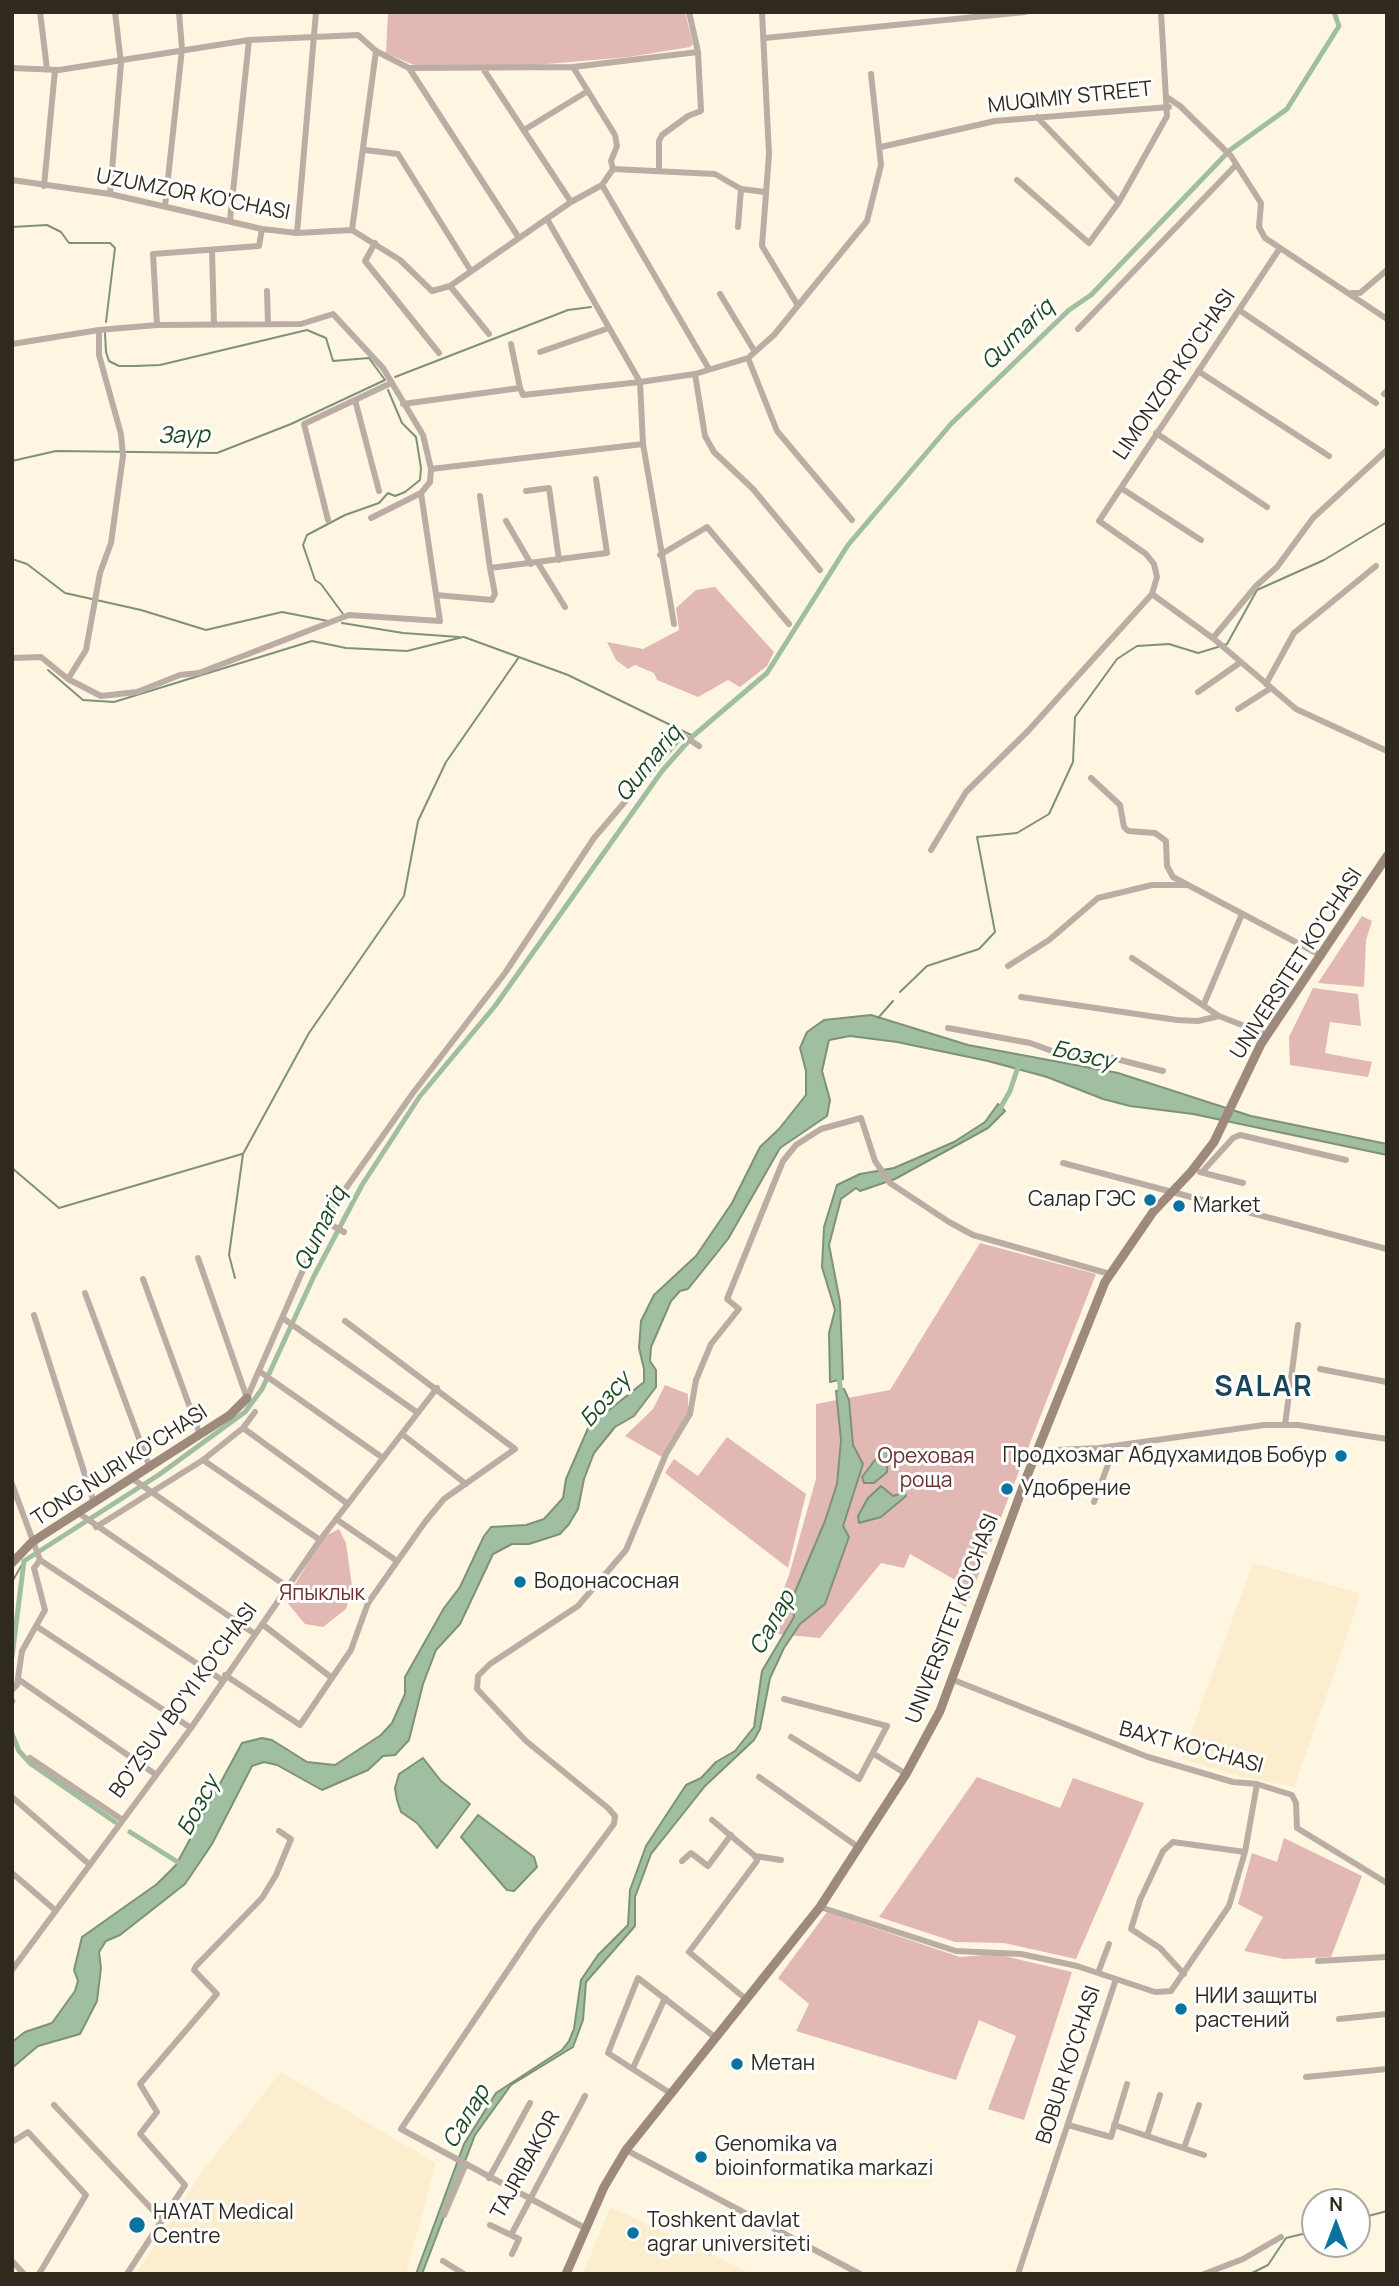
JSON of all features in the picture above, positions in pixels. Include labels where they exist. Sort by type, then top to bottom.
[{"type":"main road","name":"UNIVERSITET KO'CHASI","points":[[566,2274],[585,2228],[626,2150],[820,1907],[906,1774],[940,1711],[1089,1317],[1110,1274],[1153,1212],[1191,1172],[1219,1132],[1267,1035],[1322,957],[1387,856]]},
{"type":"main road","name":"TONG NURI KO'CHASI","points":[[12,1563],[33,1544],[230,1415],[247,1398]]},
{"type":"street","points":[[40,12],[51,70],[44,186]]},
{"type":"street","points":[[110,194],[121,63],[115,12]]},
{"type":"street","points":[[165,206],[182,49],[178,12]]},
{"type":"street","points":[[297,233],[316,12]]},
{"type":"street","points":[[659,170],[659,141],[662,135],[688,116],[701,111],[698,52],[689,12]]},
{"type":"street","points":[[762,12],[769,154],[762,246],[797,304]]},
{"type":"street","points":[[765,38],[964,15],[1025,12]]},
{"type":"street","name":"MUQIMIY STREET","points":[[881,147],[995,121],[1169,107],[1161,12]]},
{"type":"street","points":[[12,68],[51,70],[121,63],[182,49],[316,35],[358,35],[376,51],[409,68],[573,68],[698,52]]},
{"type":"street","points":[[230,220],[249,40]]},
{"type":"street","points":[[376,51],[365,150],[352,230],[400,260],[432,291],[450,286],[571,202],[603,185],[613,169],[611,161],[617,146],[615,135],[573,68]]},
{"type":"street","points":[[409,68],[519,238]]},
{"type":"street","points":[[484,70],[571,202]]},
{"type":"street","points":[[511,344],[523,395],[695,374],[748,358],[774,335],[867,221],[881,165],[871,74]]},
{"type":"street","points":[[524,130],[588,91]]},
{"type":"street","points":[[1168,98],[1180,106],[1231,156],[1261,203],[1261,233],[1387,319]]},
{"type":"street","points":[[1017,180],[1089,243],[1119,202],[1145,158],[1169,107]]},
{"type":"street","points":[[1037,117],[1119,202]]},
{"type":"street","points":[[365,150],[398,154],[471,271]]},
{"type":"street","points":[[1078,328],[1236,165]]},
{"type":"street","points":[[613,169],[715,174],[741,189],[765,192]]},
{"type":"street","name":"UZUMZOR KO'CHASI","points":[[12,180],[110,194],[262,229],[297,233],[352,230]]},
{"type":"street","points":[[603,185],[709,369]]},
{"type":"street","points":[[738,227],[741,189]]},
{"type":"street","points":[[548,219],[640,382],[643,444],[674,624]]},
{"type":"street","points":[[157,325],[153,254],[259,246],[262,229]]},
{"type":"street","points":[[375,243],[365,261],[439,353]]},
{"type":"street","name":"LIMONZOR KO'CHASI","points":[[1152,594],[1157,577],[1154,564],[1146,554],[1099,521],[1280,248]]},
{"type":"street","points":[[212,250],[214,325]]},
{"type":"street","points":[[1349,293],[1360,293],[1387,271]]},
{"type":"street","points":[[450,286],[489,334]]},
{"type":"street","points":[[267,291],[268,324]]},
{"type":"street","points":[[720,294],[755,352]]},
{"type":"street","points":[[1239,310],[1376,403]]},
{"type":"street","points":[[12,344],[99,330],[157,325],[301,324],[333,314],[383,368],[423,435],[431,470],[430,482],[421,493],[371,518]]},
{"type":"street","points":[[540,352],[609,328]]},
{"type":"street","points":[[68,679],[86,650],[100,573],[111,543],[123,456],[99,355],[99,330]]},
{"type":"street","points":[[748,358],[777,431],[852,520]]},
{"type":"street","points":[[1198,372],[1329,456]]},
{"type":"street","points":[[695,374],[705,436],[714,452],[753,489],[820,570]]},
{"type":"street","points":[[328,520],[304,424],[391,383]]},
{"type":"street","points":[[403,404],[520,388]]},
{"type":"street","points":[[355,400],[379,491]]},
{"type":"street","points":[[1156,433],[1267,507]]},
{"type":"street","points":[[431,470],[643,444]]},
{"type":"street","points":[[1214,639],[1256,586],[1277,567],[1313,518],[1387,450]]},
{"type":"street","points":[[490,568],[607,553],[596,479]]},
{"type":"street","points":[[526,491],[549,488],[559,560]]},
{"type":"street","points":[[1121,488],[1202,540]]},
{"type":"street","points":[[12,658],[41,657],[95,696],[138,692],[180,675],[199,673],[348,615],[440,621],[421,493]]},
{"type":"street","points":[[436,595],[492,600],[495,594],[480,496]]},
{"type":"street","points":[[506,521],[565,607]]},
{"type":"street","points":[[660,555],[707,527],[789,624]]},
{"type":"street","points":[[1238,709],[1269,686],[1294,634],[1376,566]]},
{"type":"street","points":[[931,850],[966,792],[1028,730],[1152,594],[1214,639],[1296,709],[1387,751]]},
{"type":"street","points":[[1198,692],[1241,662]]},
{"type":"street","points":[[247,1398],[285,1320],[326,1222],[413,1093],[505,972],[594,838],[682,735],[699,746]]},
{"type":"street","points":[[1091,778],[1120,804],[1124,827],[1128,831],[1155,833],[1166,841],[1169,873],[1322,957]]},
{"type":"street","points":[[1007,966],[1049,940],[1098,898],[1152,885],[1189,885]]},
{"type":"street","points":[[1204,1004],[1242,914]]},
{"type":"street","points":[[1132,958],[1219,1016],[1267,1035]]},
{"type":"street","points":[[1021,997],[1177,1020],[1198,1021],[1219,1016]]},
{"type":"street","points":[[948,1028],[1030,1043],[1066,1056],[1101,1055],[1163,1071]]},
{"type":"street","points":[[585,2228],[465,2166],[401,2129],[537,1927],[614,1825],[615,1816],[526,1741],[477,1689],[478,1676],[489,1664],[578,1606],[626,1550],[666,1454],[690,1415],[696,1380],[711,1344],[739,1310],[727,1299],[783,1161],[796,1145],[821,1129],[861,1118],[875,1161],[890,1183],[973,1235],[1110,1274]]},
{"type":"street","points":[[1202,1172],[1233,1138],[1240,1135],[1346,1160]]},
{"type":"street","points":[[1063,1163],[1387,1249]]},
{"type":"street","points":[[1191,1172],[1202,1172],[1243,1183]]},
{"type":"street","points":[[326,1222],[343,1232]]},
{"type":"street","points":[[198,1258],[247,1398]]},
{"type":"street","points":[[143,1279],[200,1435]]},
{"type":"street","points":[[85,1293],[150,1468]]},
{"type":"street","points":[[34,1315],[95,1505]]},
{"type":"street","points":[[285,1320],[418,1413]]},
{"type":"street","points":[[12,1485],[14,1497],[39,1557],[300,1725],[351,1650],[368,1603],[444,1499],[515,1449],[438,1388],[345,1321]]},
{"type":"street","points":[[1285,1425],[1298,1325]]},
{"type":"street","points":[[1320,1369],[1387,1382]]},
{"type":"street","points":[[261,1372],[383,1458]]},
{"type":"street","name":"BO'ZSUV BO'YI KO'CHASI","points":[[13,1966],[191,1728],[320,1540],[438,1388]]},
{"type":"street","points":[[95,1525],[203,1460],[243,1428],[255,1412]]},
{"type":"street","points":[[1037,1451],[1099,1448],[1236,1427],[1285,1425],[1387,1438]]},
{"type":"street","points":[[243,1428],[348,1504]]},
{"type":"street","points":[[402,1434],[466,1484]]},
{"type":"street","points":[[1094,1502],[1112,1454]]},
{"type":"street","points":[[203,1460],[320,1540]]},
{"type":"street","points":[[133,1479],[289,1587]]},
{"type":"street","points":[[80,1514],[255,1634]]},
{"type":"street","points":[[336,1520],[397,1561]]},
{"type":"street","points":[[12,1690],[18,1679],[22,1651],[45,1610],[34,1577],[34,1568],[39,1557]]},
{"type":"street","points":[[262,1624],[332,1678]]},
{"type":"street","points":[[36,1626],[191,1728]]},
{"type":"street","points":[[18,1679],[155,1774]]},
{"type":"street","name":"BAXT KO'CHASI","points":[[951,1679],[1148,1757],[1233,1782],[1257,1784],[1292,1795],[1296,1803],[1297,1828],[1386,1880]]},
{"type":"street","points":[[784,1699],[887,1726],[859,1779],[791,1737]]},
{"type":"street","points":[[874,1754],[906,1774]]},
{"type":"street","points":[[30,1758],[121,1819]]},
{"type":"street","points":[[759,1777],[858,1847]]},
{"type":"street","name":"BOBUR KO'CHASI","points":[[1018,2274],[1116,1979],[1164,1993],[1171,1991],[1184,1974],[1229,1906],[1245,1852],[1257,1784]]},
{"type":"street","points":[[12,1797],[90,1864]]},
{"type":"street","points":[[712,1821],[755,1856],[757,1861],[689,1952],[747,2000]]},
{"type":"street","points":[[128,2274],[185,2185],[140,2134],[157,2112],[140,2084],[217,1994],[194,1970],[262,1898],[276,1875],[291,1839],[279,1831]]},
{"type":"street","points":[[682,1861],[691,1853],[708,1866],[731,1835]]},
{"type":"street","points":[[1184,1974],[1160,1948],[1131,1929],[1140,1900],[1163,1851],[1174,1842],[1245,1852]]},
{"type":"street","points":[[755,1856],[781,1860]]},
{"type":"street","points":[[12,1873],[55,1910]]},
{"type":"street","points":[[820,1907],[956,1951],[1021,1954],[1116,1979]]},
{"type":"street","points":[[1098,1973],[1109,1944]]},
{"type":"street","points":[[1318,1961],[1387,1957]]},
{"type":"street","points":[[670,2093],[608,2053],[638,1978],[716,2038]]},
{"type":"street","points":[[633,2068],[665,1998]]},
{"type":"street","points":[[1339,2019],[1387,2014]]},
{"type":"street","points":[[1306,2077],[1387,2069]]},
{"type":"street","points":[[1068,2125],[1111,2137],[1127,2084]]},
{"type":"street","points":[[1147,2136],[1160,2095]]},
{"type":"street","name":"TAJRIBAKOR","points":[[490,2225],[511,2235],[584,2096]]},
{"type":"street","name":"TAJRIBAKOR","points":[[489,2178],[530,2104]]},
{"type":"street","points":[[54,2105],[162,2220]]},
{"type":"street","points":[[1184,2148],[1199,2105]]},
{"type":"street","points":[[1114,2125],[1204,2155]]},
{"type":"street","points":[[12,2142],[27,2132],[86,2196],[39,2274]]},
{"type":"street","points":[[626,2150],[860,2274]]},
{"type":"street","points":[[444,2215],[465,2166]]},
{"type":"street","points":[[511,2235],[519,2239],[512,2254]]},
{"type":"street","points":[[1204,2274],[1243,2259],[1281,2237]]},
{"type":"street","points":[[12,2261],[24,2274]]},
{"type":"street","points":[[443,2261],[464,2274]]},
{"type":"shaded area","name":"Бозсу","points":[[871,1015],[968,1045],[1118,1073],[1251,1116],[1387,1144],[1387,1155],[1193,1114],[1130,1106],[1103,1099],[1047,1077],[988,1061],[897,1042],[850,1036],[829,1040],[822,1071],[830,1100],[827,1116],[780,1148],[728,1239],[688,1289],[680,1291],[671,1301],[651,1347],[650,1361],[656,1370],[656,1387],[634,1416],[615,1427],[594,1453],[584,1479],[578,1509],[569,1524],[560,1534],[529,1544],[512,1544],[493,1554],[460,1624],[436,1650],[423,1684],[409,1740],[395,1755],[383,1756],[368,1770],[322,1790],[277,1765],[264,1762],[252,1766],[212,1844],[185,1884],[120,1935],[106,1941],[99,1952],[101,1968],[97,2001],[80,2034],[38,2046],[12,2068],[12,2042],[25,2032],[52,2023],[75,1991],[78,1981],[74,1970],[82,1937],[157,1884],[176,1865],[242,1743],[262,1738],[272,1740],[307,1762],[335,1765],[381,1735],[392,1723],[405,1694],[405,1677],[444,1608],[460,1587],[484,1536],[491,1527],[526,1525],[544,1519],[563,1498],[566,1479],[589,1426],[644,1382],[639,1348],[641,1321],[654,1295],[696,1256],[732,1203],[760,1147],[779,1129],[806,1095],[806,1071],[800,1048],[807,1032],[824,1020]]},
{"type":"shaded area","points":[[998,1104],[1005,1111],[988,1128],[895,1179],[860,1191],[856,1188],[841,1199],[829,1245],[840,1302],[843,1379],[830,1382],[829,1333],[835,1310],[822,1267],[824,1227],[837,1185],[860,1174],[894,1168],[954,1142],[985,1122]]},
{"type":"shaded area","name":"Салар","points":[[844,1389],[849,1400],[853,1445],[863,1464],[843,1526],[849,1537],[825,1604],[800,1624],[784,1648],[770,1678],[760,1729],[754,1740],[705,1786],[651,1854],[635,1897],[635,1926],[586,1982],[583,2020],[573,2047],[511,2085],[475,2135],[422,2274],[416,2274],[464,2144],[496,2093],[562,2050],[569,2041],[574,2029],[581,1980],[598,1955],[628,1925],[630,1890],[646,1846],[686,1785],[701,1778],[716,1762],[735,1751],[754,1727],[762,1671],[794,1617],[792,1599],[825,1521],[837,1484],[841,1440],[836,1391]]},
{"type":"shaded area","points":[[885,1447],[888,1453],[887,1472],[874,1483],[864,1483],[862,1477]]},
{"type":"shaded area","points":[[881,1486],[893,1496],[905,1492],[906,1496],[881,1517],[859,1523],[858,1516],[868,1498]]},
{"type":"shaded area","points":[[1253,1563],[1358,1593],[1359,1599],[1341,1654],[1294,1787],[1243,1777],[1181,1759]]},
{"type":"shaded area","points":[[423,1758],[441,1781],[470,1804],[437,1848],[417,1823],[401,1812],[395,1788],[399,1774]]},
{"type":"shaded area","points":[[478,1815],[534,1857],[537,1867],[514,1891],[507,1890],[461,1837]]},
{"type":"shaded area","points":[[281,2072],[436,2163],[406,2274],[136,2274],[204,2169]]},
{"type":"shaded area","name":"Toshkent davlat agrar universiteti","points":[[610,2207],[722,2259],[751,2274],[583,2274]]},
{"type":"green space","points":[[388,12],[685,12],[693,44],[690,47],[629,57],[524,66],[414,65],[386,53]]},
{"type":"green space","points":[[715,587],[774,652],[767,666],[740,687],[728,680],[698,697],[657,680],[654,673],[635,665],[628,669],[616,660],[607,642],[643,649],[679,630],[676,608],[696,590]]},
{"type":"green space","points":[[1362,916],[1372,921],[1366,940],[1364,987],[1318,983]]},
{"type":"green space","points":[[1313,988],[1358,994],[1361,1026],[1330,1022],[1325,1053],[1372,1062],[1368,1077],[1290,1065],[1289,1037]]},
{"type":"green space","name":"Ореховая роща","points":[[980,1243],[1096,1274],[966,1607],[958,1602],[964,1585],[910,1554],[904,1568],[881,1563],[820,1638],[767,1633],[789,1575],[816,1479],[816,1404],[890,1390]]},
{"type":"green space","points":[[665,1385],[688,1394],[688,1415],[662,1457],[625,1436],[653,1409]]},
{"type":"green space","points":[[727,1437],[806,1494],[788,1568],[665,1473],[674,1459],[698,1476]]},
{"type":"green space","name":"Япыклык","points":[[339,1529],[346,1543],[352,1586],[346,1609],[323,1627],[305,1624],[285,1600],[325,1536]]},
{"type":"green space","points":[[977,1777],[1060,1808],[1073,1778],[1144,1803],[1076,1959],[1004,1943],[955,1942],[879,1917]]},
{"type":"green space","points":[[1284,1838],[1362,1876],[1331,1957],[1284,1959],[1244,1951],[1263,1917],[1238,1904],[1252,1853],[1277,1862]]},
{"type":"green space","points":[[827,1912],[960,1957],[996,1954],[1072,1972],[1024,2120],[988,2109],[1016,2036],[979,2020],[956,2080],[796,2031],[809,2004],[778,1978]]},
{"type":"waterway","name":"Qumariq","points":[[12,1657],[24,1561],[160,1474],[245,1412],[262,1389],[314,1276],[362,1185],[420,1096],[495,1006],[662,771],[693,736],[767,673],[848,545],[951,424],[1069,310],[1091,295],[1230,150],[1287,109],[1339,26],[1334,12]]},
{"type":"waterway","points":[[12,227],[47,225],[61,232],[69,243],[110,243],[115,248],[106,322]]},
{"type":"waterway","name":"Заур","points":[[395,377],[568,310],[591,307]]},
{"type":"waterway","name":"Заур","points":[[12,461],[56,451],[217,453],[291,424],[385,380],[369,358],[333,361],[326,338],[307,330],[160,365],[135,366],[119,366],[109,361],[105,333]]},
{"type":"waterway","points":[[343,614],[315,580],[303,545],[307,535],[345,515],[379,503],[388,493],[395,496],[405,492],[420,480],[421,468],[416,437],[402,423],[388,390]]},
{"type":"waterway","points":[[1224,645],[1257,590],[1324,560],[1387,522]]},
{"type":"waterway","points":[[12,559],[27,564],[65,593],[141,610],[206,630],[282,612],[328,621]]},
{"type":"waterway","points":[[342,623],[403,633],[459,637]]},
{"type":"waterway","points":[[48,670],[83,700],[114,702],[312,641],[346,648],[407,651],[463,637]]},
{"type":"waterway","points":[[464,637],[568,675],[693,736]]},
{"type":"waterway","points":[[900,992],[927,966],[979,949],[995,932],[977,837],[1017,833],[1049,814],[1073,762],[1075,717],[1117,659],[1137,646],[1169,644],[1198,653],[1218,647]]},
{"type":"waterway","points":[[235,1278],[229,1255],[243,1154],[309,1033],[404,896],[418,821],[446,762],[519,657]]},
{"type":"waterway","points":[[878,1018],[893,1001]]},
{"type":"waterway","name":"Салар","points":[[998,1112],[1010,1091],[1019,1064]]},
{"type":"waterway","points":[[12,1168],[59,1208],[242,1154]]},
{"type":"waterway","name":"Салар","points":[[839,1375],[841,1396]]},
{"type":"waterway","points":[[12,1582],[24,1561]]},
{"type":"waterway","points":[[12,1734],[19,1751],[31,1764],[115,1822]]},
{"type":"waterway","points":[[130,1832],[184,1866]]},
{"type":"waterway","points":[[1371,2215],[1387,2211]]},
{"type":"waterway","points":[[1250,2274],[1268,2265],[1286,2238],[1301,2234]]},
{"type":"place","name":"Салар ГЭС","points":[[1150,1200]]},
{"type":"place","name":"Market","points":[[1179,1206]]},
{"type":"place","name":"Продхозмаг Абдухамидов Бобур","points":[[1341,1456]]},
{"type":"place","name":"Удобрение","points":[[1007,1489]]},
{"type":"place","name":"Водонасосная","points":[[520,1582]]},
{"type":"place","name":"НИИ защиты растений","points":[[1181,2009]]},
{"type":"place","name":"Метан","points":[[737,2064]]},
{"type":"place","name":"Genomika va bioinformatika markazi","points":[[701,2157]]},
{"type":"place","name":"HAYAT Medical Centre","points":[[137,2225]]},
{"type":"place","name":"Toshkent davlat agrar universiteti","points":[[633,2233]]},
{"type":"district","name":"SALAR","points":[[1264,1388]]}]
